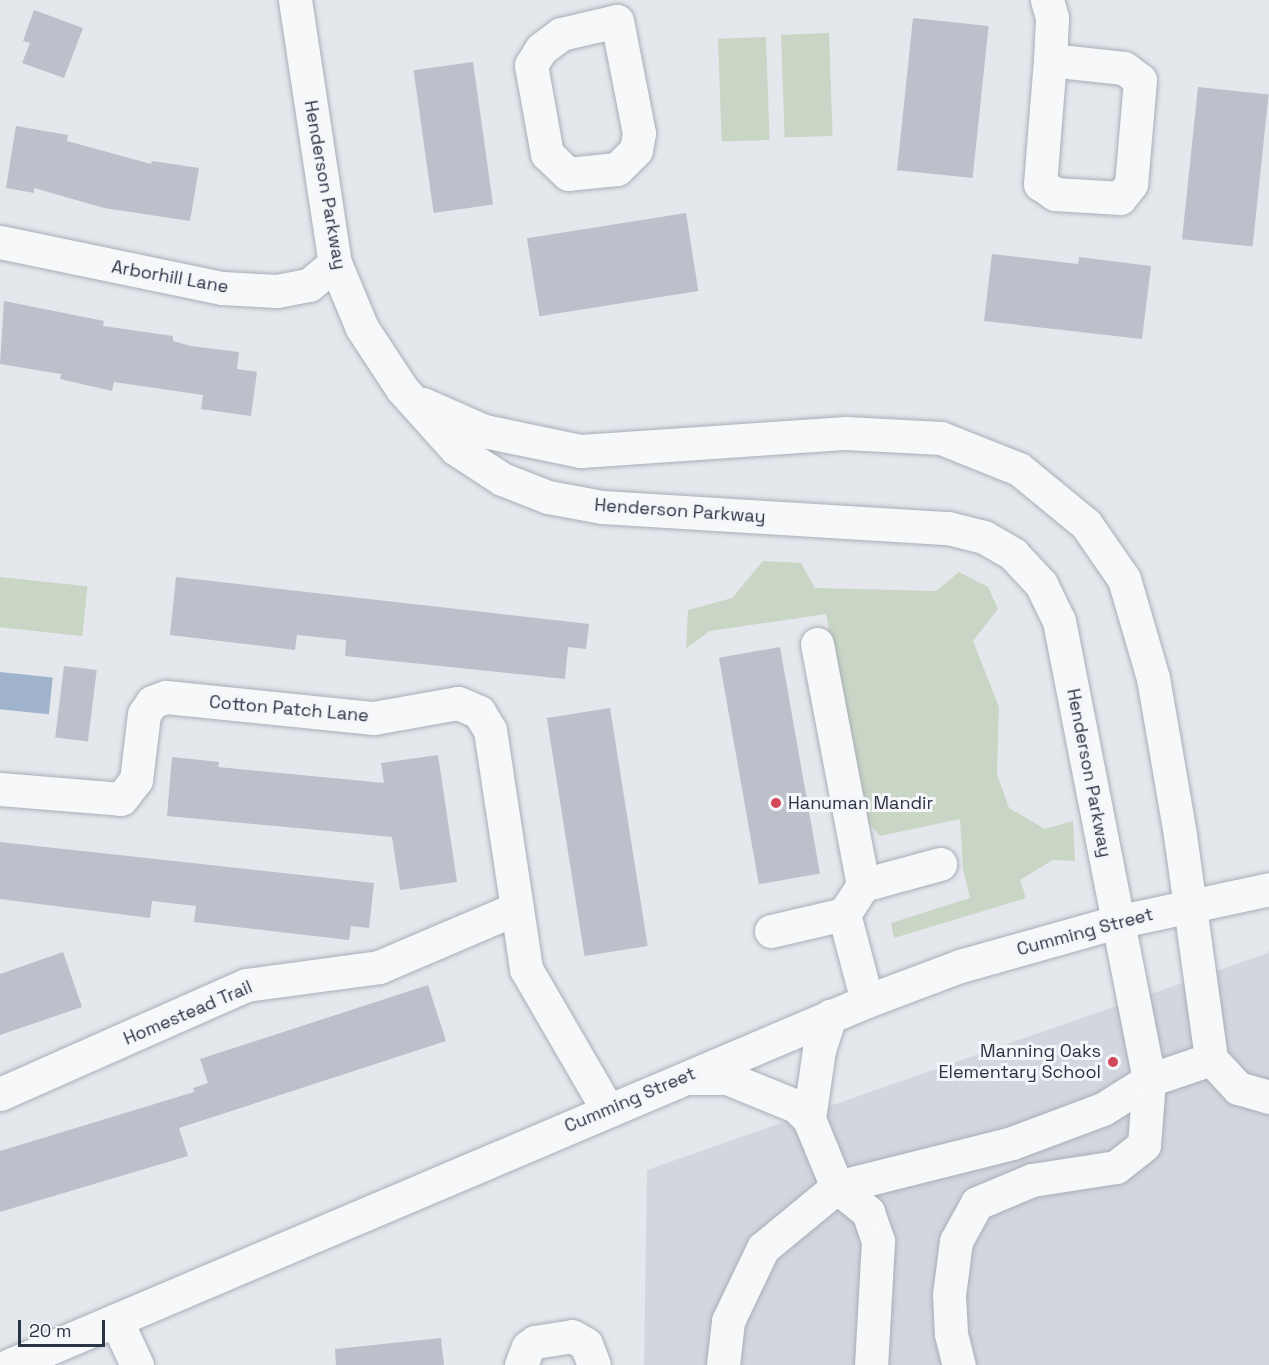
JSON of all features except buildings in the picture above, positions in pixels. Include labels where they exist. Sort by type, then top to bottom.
[{"type":"street","name":"Henderson Parkway","points":[[295,0],[335,263],[362,328],[402,389],[456,449],[502,479],[548,497],[602,507],[948,528],[984,537],[1013,554],[1041,584],[1059,621],[1149,1080],[1144,1145],[1116,1167],[1032,1180],[977,1203],[956,1241],[949,1295],[951,1334],[959,1365]]},
{"type":"street","points":[[1047,0],[1052,18],[1040,184],[1055,194],[1120,198],[1131,184],[1140,80],[1124,68],[1050,60]]},
{"type":"street","points":[[611,11],[639,133],[636,150],[617,169],[568,174],[547,154],[531,65],[541,49],[561,34],[611,11]]},
{"type":"street","name":"Arborhill Lane","points":[[0,242],[222,288],[276,291],[309,285],[335,263]]},
{"type":"street","points":[[402,389],[431,411],[484,431],[581,451],[846,433],[941,438],[1020,469],[1086,524],[1124,579],[1153,678],[1190,906],[1211,1059],[1238,1088],[1269,1097]]},
{"type":"street","points":[[817,644],[863,885]]},
{"type":"street","name":"Cotton Patch Lane","points":[[0,789],[121,799],[136,780],[144,714],[152,702],[166,697],[374,718],[458,703],[479,712],[490,730],[526,969],[607,1109]]},
{"type":"street","points":[[771,931],[844,914],[863,885],[940,864]]},
{"type":"street","name":"Cumming Street","points":[[10,1365],[607,1109],[867,1001],[960,966],[1117,922],[1269,889]]},
{"type":"street","name":"Homestead Trail","points":[[0,1094],[246,985],[379,968],[518,908]]},
{"type":"street","points":[[844,914],[867,1001]]},
{"type":"street","points":[[809,1119],[819,1050],[830,1016]]},
{"type":"street","points":[[723,1365],[728,1321],[763,1248],[837,1187],[1012,1143],[1103,1109],[1149,1080],[1211,1059]]},
{"type":"street","points":[[682,1078],[727,1078],[796,1106],[809,1119],[837,1187],[868,1212],[878,1241],[871,1365]]},
{"type":"street","points":[[116,1320],[136,1365]]},
{"type":"street","points":[[521,1365],[528,1347],[535,1342],[572,1336],[586,1344],[594,1365]]},
{"type":"shaded area","name":"Manning Oaks Elementary School","points":[[1269,948],[1269,1365],[644,1365],[647,1170],[1268,953]]},
{"type":"green space","points":[[829,33],[833,136],[785,138],[781,35]]},
{"type":"green space","points":[[766,37],[770,140],[722,142],[718,39]]},
{"type":"green space","points":[[763,561],[801,563],[815,588],[936,591],[959,572],[988,587],[998,609],[973,641],[999,707],[997,774],[1009,808],[1045,829],[1073,821],[1075,861],[1053,860],[1020,880],[1026,898],[894,938],[891,923],[970,898],[963,869],[960,819],[880,836],[865,819],[826,614],[710,631],[686,648],[688,610],[732,598]]},
{"type":"green space","points":[[0,577],[88,586],[82,636],[0,627]]},
{"type":"water","points":[[0,672],[53,678],[49,714],[0,709]]},
{"type":"place","name":"Hanuman Mandir","points":[[776,803]]},
{"type":"place","name":"Manning Oaks Elementary School","points":[[1113,1062]]}]
